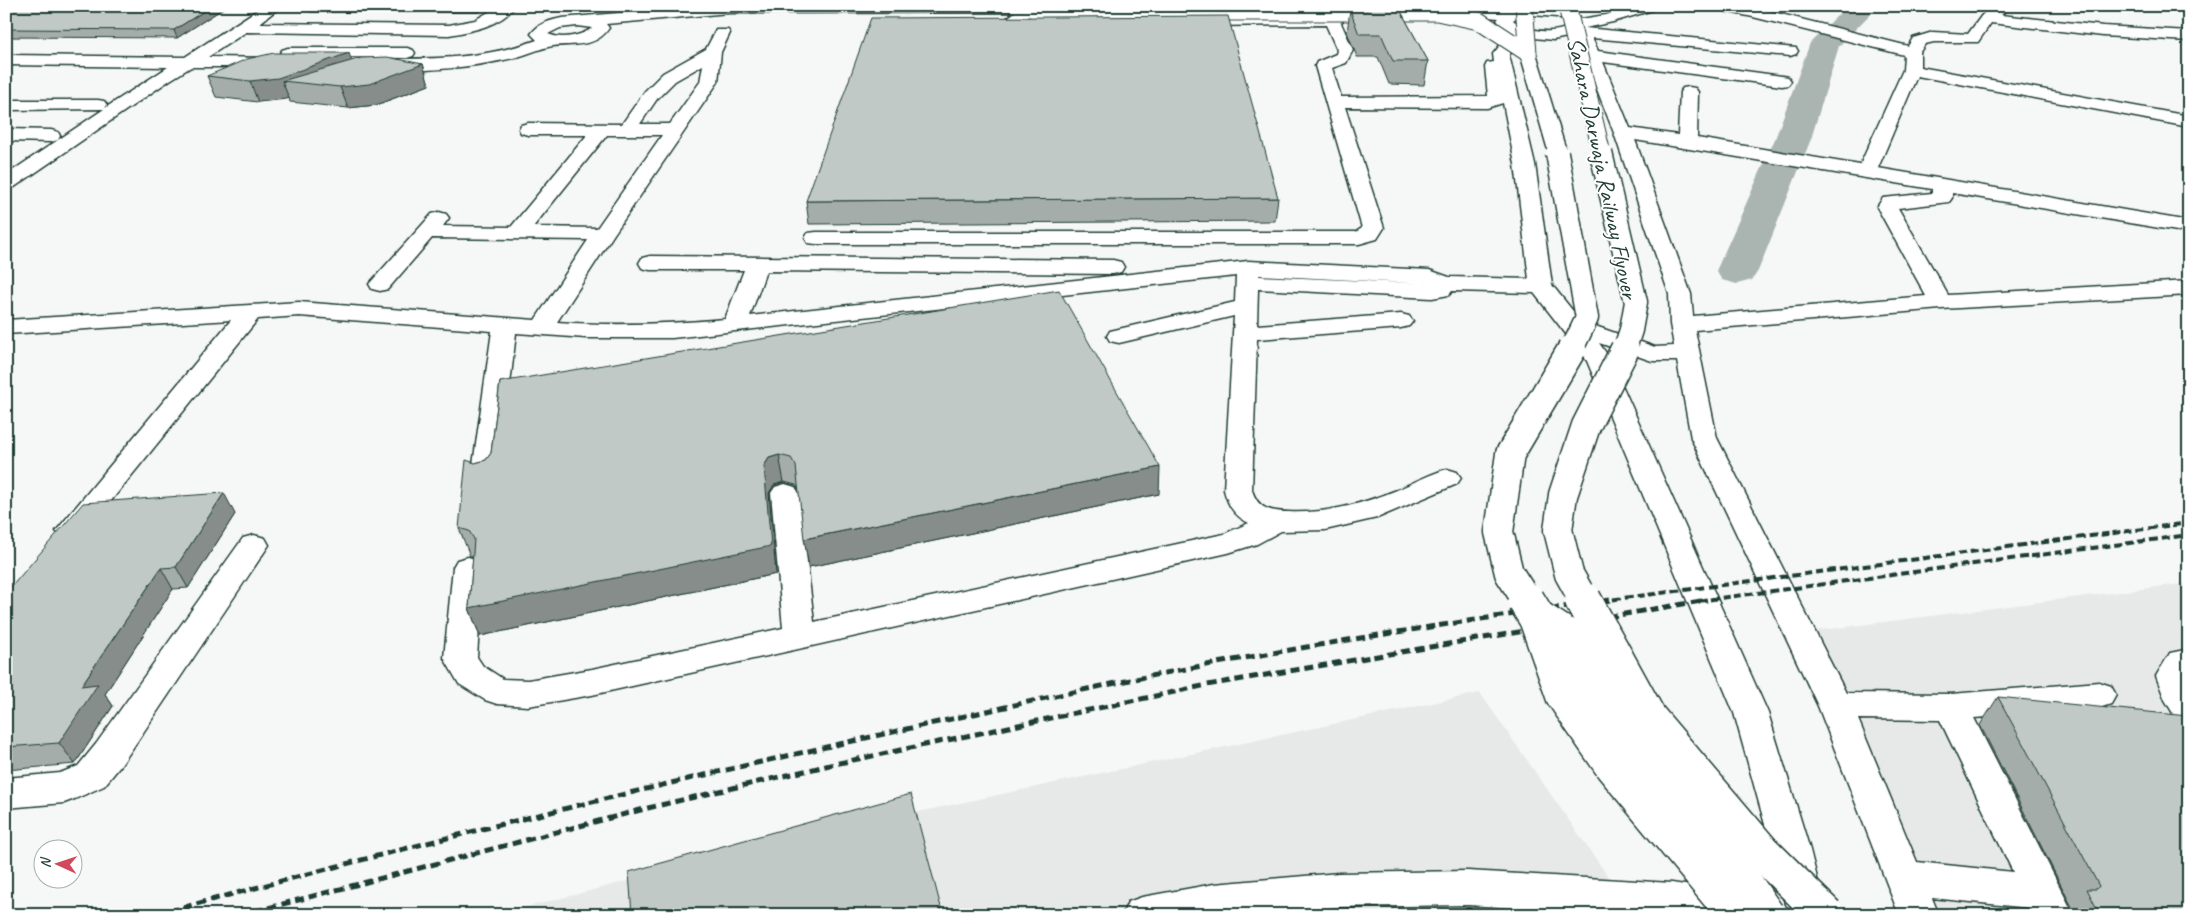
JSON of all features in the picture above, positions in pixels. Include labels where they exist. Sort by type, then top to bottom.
[{"type":"main road","points":[[6,184],[164,76],[224,27],[255,6]]},
{"type":"main road","points":[[205,52],[274,6]]},
{"type":"main road","points":[[224,27],[449,30],[482,23],[500,14],[508,6]]},
{"type":"main road","points":[[8,59],[186,57],[456,63],[513,54],[544,35],[551,25],[639,12],[727,16],[1011,21],[1332,20],[1478,22],[1515,25],[1572,23],[1608,19],[1651,6]]},
{"type":"main road","points":[[1719,6],[1753,12],[1912,52]]},
{"type":"main road","points":[[1868,172],[1911,70],[1912,52],[1918,41],[1924,38],[1972,39],[1987,18],[2003,6]]},
{"type":"main road","points":[[587,20],[727,16],[838,7],[1284,7],[1439,8],[1558,35],[1572,23]]},
{"type":"main road","points":[[544,35],[554,8]]},
{"type":"main road","points":[[1011,21],[1023,13],[1037,12],[1437,12],[1478,22],[1512,41],[1515,25]]},
{"type":"main road","points":[[542,328],[603,234],[709,82],[713,52],[727,16]]},
{"type":"main road","points":[[1987,18],[2103,31],[2189,36]]},
{"type":"main road","points":[[6,165],[168,62],[205,52],[465,53],[482,51],[544,35],[577,40],[587,20]]},
{"type":"main road","points":[[816,238],[1359,238],[1369,234],[1373,228],[1323,66],[1343,58],[1345,50],[1332,20]]},
{"type":"main road","points":[[1572,23],[1786,67],[1572,23]]},
{"type":"main road","points":[[1572,23],[1623,133],[1680,294],[1682,324],[1704,438],[1835,706],[1919,915]]},
{"type":"main road","name":"Sahara Darwaja Railway Flyover","points":[[1572,23],[1636,302],[1631,330],[1622,358],[1586,426],[1563,495],[1558,530],[1569,574],[1648,718],[1761,850],[1826,915]]},
{"type":"main road","points":[[1334,102],[1487,103],[1497,99],[1492,60],[1515,25]]},
{"type":"main road","points":[[1515,25],[1525,164],[1541,286],[1599,360],[1751,713],[1792,850],[1805,915]]},
{"type":"main road","name":"Sahara Darwaja Railway Flyover","points":[[1515,25],[1556,146],[1587,318],[1568,357],[1510,454],[1499,532],[1509,573],[1537,618],[1564,695],[1613,766],[1736,915]]},
{"type":"main road","points":[[627,130],[651,95],[669,77],[713,52]]},
{"type":"main road","points":[[8,59],[168,62]]},
{"type":"main road","points":[[1911,70],[2189,122]]},
{"type":"main road","points":[[1686,142],[1690,92]]},
{"type":"main road","points":[[6,105],[98,105]]},
{"type":"main road","points":[[67,126],[92,125]]},
{"type":"main road","points":[[528,129],[676,130]]},
{"type":"main road","points":[[516,234],[601,130]]},
{"type":"main road","points":[[1623,133],[1810,162],[2189,227]]},
{"type":"main road","points":[[6,135],[51,136]]},
{"type":"main road","points":[[1941,302],[1886,207],[1890,202],[1942,198],[1942,185]]},
{"type":"main road","points":[[380,284],[442,214]]},
{"type":"main road","points":[[426,232],[603,234]]},
{"type":"main road","points":[[650,263],[1114,267],[1195,273],[1247,285],[1420,276],[1440,280],[1442,284],[1541,286]]},
{"type":"main road","points":[[734,325],[757,265]]},
{"type":"main road","points":[[6,327],[298,309],[542,328],[623,332],[672,331],[1195,273]]},
{"type":"main road","points":[[1247,285],[1238,490],[1244,507],[1256,516],[1276,521],[1302,524],[1333,520],[1382,507],[1447,478]]},
{"type":"main road","points":[[1119,336],[1247,285]]},
{"type":"main road","points":[[1682,324],[1941,302],[2189,288]]},
{"type":"main road","points":[[56,548],[250,313]]},
{"type":"main road","points":[[1245,333],[1401,322]]},
{"type":"main road","points":[[485,479],[506,325]]},
{"type":"main road","points":[[1573,326],[1652,354],[1665,355],[1688,352]]},
{"type":"main road","points":[[785,493],[800,637]]},
{"type":"main road","points":[[468,567],[460,658],[471,675],[497,691],[528,693],[592,682],[1228,543],[1247,537],[1276,521]]},
{"type":"main road","points":[[6,793],[64,788],[91,776],[109,754],[254,545]]},
{"type":"main road","name":"Sahara Darwaja Railway Flyover","points":[[1537,618],[1564,636],[1594,689],[1737,873],[1766,915]]},
{"type":"main road","points":[[2189,661],[2182,662],[2173,676],[2182,700],[2189,711]]},
{"type":"main road","points":[[1835,706],[1951,707],[2099,695]]},
{"type":"main road","points":[[1951,707],[2048,903]]},
{"type":"main road","points":[[1905,878],[2048,903]]},
{"type":"main road","points":[[1142,915],[1214,901],[1339,890],[1468,888],[1672,900],[1758,915]]},
{"type":"shaded area","points":[[2189,583],[2189,915],[1926,915],[1806,632]]},
{"type":"shaded area","points":[[1480,693],[1635,915],[496,915],[786,840]]},
{"type":"building","points":[[6,6],[212,6],[174,30],[6,29]]},
{"type":"building","points":[[1366,6],[1398,6],[1428,61],[1393,61],[1381,34],[1359,34],[1350,10],[1368,10]]},
{"type":"building","points":[[1228,16],[1278,198],[806,201],[871,18]]},
{"type":"building","points":[[274,53],[349,53],[278,78],[250,81],[207,76],[247,59]]},
{"type":"building","points":[[387,57],[423,64],[369,84],[340,87],[282,81],[361,58]]},
{"type":"building","points":[[1059,290],[1160,467],[804,539],[796,466],[791,458],[779,455],[769,458],[764,466],[771,546],[469,608],[474,539],[469,531],[459,528],[466,460],[475,463],[486,460],[491,453],[500,382]]},
{"type":"building","points":[[224,493],[176,567],[161,568],[81,686],[98,684],[59,743],[6,747],[6,593],[83,503]]},
{"type":"building","points":[[1998,697],[2189,717],[2189,915],[2100,915],[2087,889],[2097,889],[2099,886]]},
{"type":"building","points":[[911,794],[943,915],[632,915],[629,872]]},
{"type":"waterway","points":[[1737,271],[1793,139],[1825,43],[1864,6]]},
{"type":"railway","points":[[1601,601],[2189,523]]},
{"type":"railway","points":[[1698,601],[2189,535]]},
{"type":"railway","points":[[156,915],[438,840],[816,749],[1054,696],[1299,648],[1610,600]]},
{"type":"railway","points":[[241,915],[648,808],[830,765],[1207,685],[1707,600]]}]
